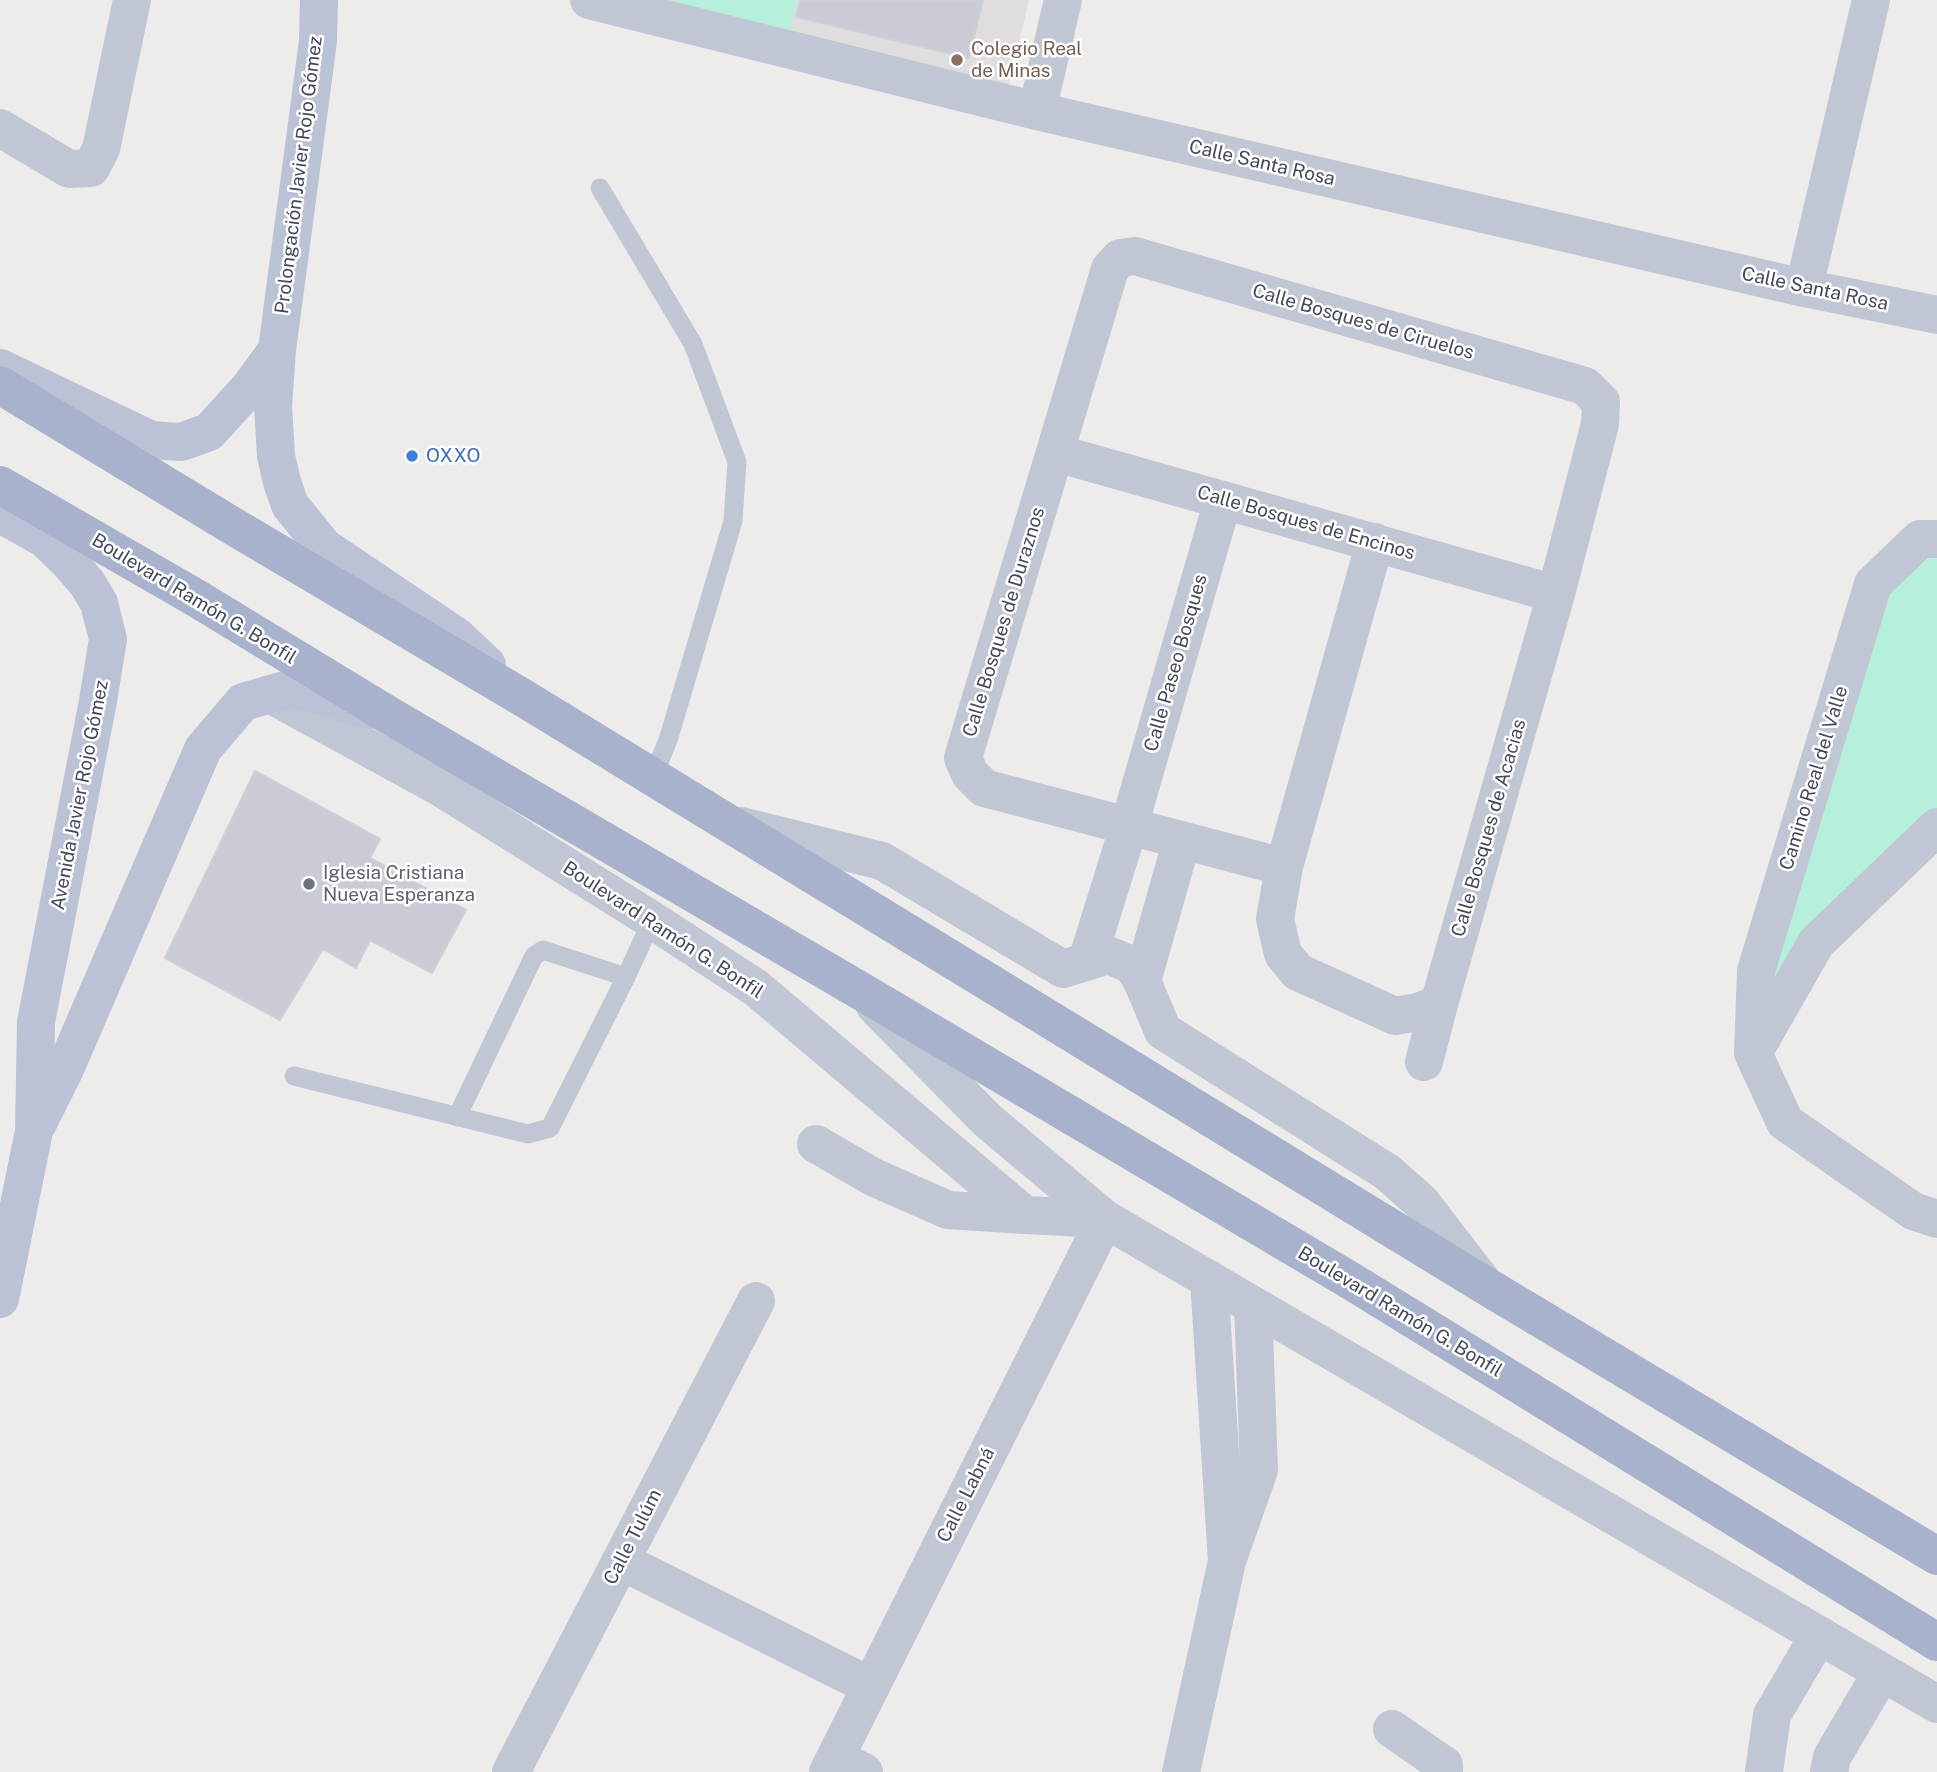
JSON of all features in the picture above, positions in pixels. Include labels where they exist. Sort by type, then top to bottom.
[{"type":"main road","points":[[0,385],[733,824],[1486,1286],[1937,1556]]},
{"type":"main road","name":"Boulevard Ramón G. Bonfil","points":[[0,485],[196,598],[390,716],[1351,1281],[1937,1642]]},
{"type":"street","points":[[0,128],[69,169],[91,168],[101,149],[132,0]]},
{"type":"street","name":"Prolongación Javier Rojo Gómez","points":[[319,0],[318,38],[277,350],[273,405],[276,456],[282,482],[290,505],[324,547],[456,636],[525,699]]},
{"type":"street","points":[[318,38],[334,0]]},
{"type":"street","name":"Calle Santa Rosa","points":[[589,0],[1037,111],[1804,288],[1937,316]]},
{"type":"street","points":[[1037,111],[1063,0]]},
{"type":"street","points":[[1804,288],[1871,0]]},
{"type":"street","name":"Calle Bosques de Ciruelos","points":[[1120,258],[1135,256],[1585,386],[1601,402]]},
{"type":"street","name":"Calle Bosques de Duraznos","points":[[1120,258],[1110,269],[963,758],[970,774],[984,788],[1182,840]]},
{"type":"street","name":"Prolongación Javier Rojo Gómez","points":[[0,368],[151,440],[181,442],[209,432],[250,387],[277,350]]},
{"type":"street","name":"Calle Bosques de Acacias","points":[[1424,1062],[1556,594],[1600,424],[1601,402]]},
{"type":"street","name":"Calle Bosques de Encinos","points":[[1056,453],[1556,594]]},
{"type":"street","name":"Calle Paseo Bosques","points":[[1087,961],[1223,500]]},
{"type":"street","name":"Avenida Javier Rojo Gómez","points":[[0,502],[6,517],[45,539],[87,583],[99,603],[108,639],[36,1022],[34,1131],[0,1299]]},
{"type":"street","name":"Camino Real del Valle","points":[[1937,539],[1920,539],[1873,584],[1756,971],[1753,1053],[1785,1122],[1913,1211],[1937,1219]]},
{"type":"street","points":[[1375,542],[1284,867],[1275,919],[1283,954],[1298,972],[1395,1016],[1418,1012],[1439,1004]]},
{"type":"street","name":"Avenida Javier Rojo Gómez","points":[[34,1131],[65,1069],[203,749],[243,702],[292,688],[390,716]]},
{"type":"street","name":"Boulevard Ramón G. Bonfil","points":[[270,694],[438,786],[756,988],[1025,1215],[1105,1219]]},
{"type":"street","points":[[733,824],[881,861],[1063,969],[1108,955],[1132,965],[1147,964]]},
{"type":"street","points":[[1753,1053],[1816,943],[1937,827]]},
{"type":"street","points":[[1284,867],[1182,840],[1147,964],[1163,1031],[1387,1172],[1422,1202],[1486,1286]]},
{"type":"street","points":[[1100,921],[1147,964]]},
{"type":"street","name":"Boulevard Ramón G. Bonfil","points":[[859,990],[987,1120],[1105,1219],[1937,1704]]},
{"type":"street","points":[[816,1144],[873,1177],[948,1210],[1025,1215]]},
{"type":"street","name":"Calle Labná","points":[[842,1767],[870,1686],[1105,1219]]},
{"type":"street","points":[[1209,1279],[1227,1561]]},
{"type":"street","name":"Calle Tulúm","points":[[511,1772],[756,1301]]},
{"type":"street","points":[[1181,1772],[1227,1561],[1259,1470],[1253,1305]]},
{"type":"street","points":[[621,1561],[870,1686]]},
{"type":"street","points":[[1764,1772],[1772,1715],[1819,1634]]},
{"type":"street","points":[[1829,1772],[1832,1757],[1882,1672]]},
{"type":"street","points":[[1392,1728],[1444,1765],[1444,1772]]},
{"type":"lane","points":[[600,188],[693,344],[737,463],[733,521],[669,737],[653,778]]},
{"type":"lane","points":[[294,1076],[528,1134],[550,1128],[652,920]]},
{"type":"lane","points":[[457,1117],[534,956],[543,950],[626,977]]},
{"type":"shaded area","name":"Colegio Real de Minas","points":[[659,0],[1029,0],[1008,88]]},
{"type":"green space","points":[[678,0],[797,0],[789,33],[677,5]]},
{"type":"green space","points":[[1937,534],[1937,820],[1761,1023],[1867,587]]},
{"type":"building","points":[[800,0],[983,0],[969,58],[796,17]]},
{"type":"building","name":"Iglesia Cristiana Nueva Esperanza","points":[[255,771],[380,839],[370,858],[466,910],[432,973],[370,940],[356,968],[323,949],[280,1020],[165,958]]},
{"type":"place","name":"Colegio Real de Minas","points":[[957,60]]},
{"type":"place","name":"OXXO","points":[[412,456]]},
{"type":"place","name":"Iglesia Cristiana Nueva Esperanza","points":[[309,884]]}]
